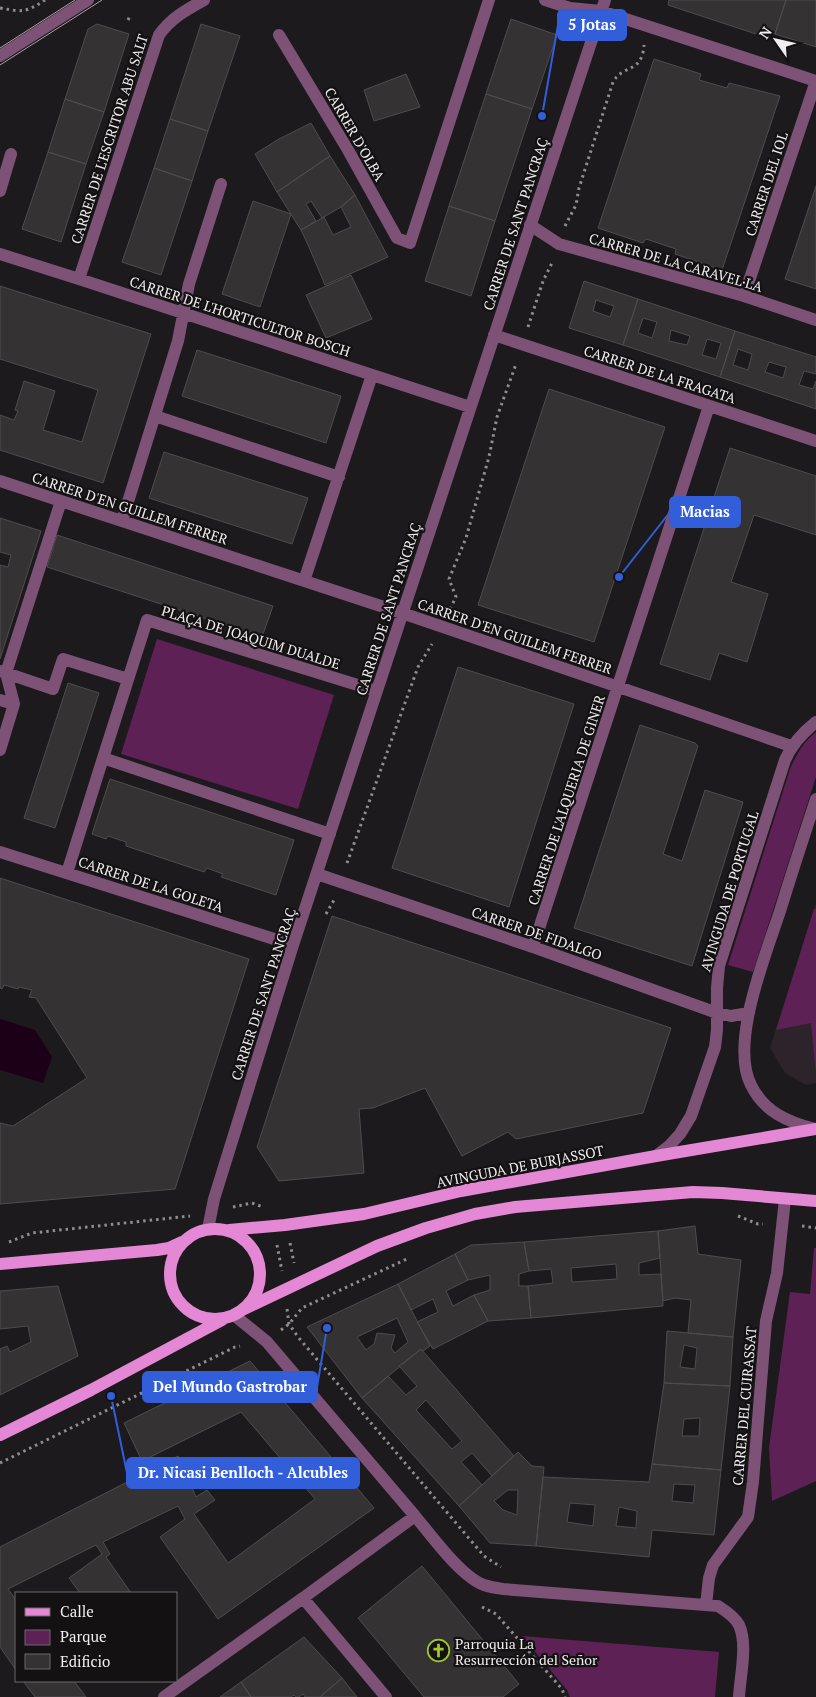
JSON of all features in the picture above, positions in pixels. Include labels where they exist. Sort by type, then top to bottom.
[{"type":"main road","name":"AVINGUDA DE BURJASSOT","points":[[229,1230],[285,1225],[364,1214],[461,1191],[815,1129]]},
{"type":"main road","points":[[0,1435],[234,1315],[377,1246],[426,1228],[475,1214],[515,1207],[693,1192],[722,1192],[816,1202]]},
{"type":"main road","points":[[0,1264],[157,1250],[168,1248],[184,1241],[200,1231],[218,1228],[229,1230],[239,1235],[253,1248],[260,1266],[261,1278],[249,1304],[234,1315],[209,1319],[197,1316],[184,1307],[174,1295],[170,1281],[170,1265],[177,1249],[184,1241]]},
{"type":"street","points":[[0,56],[88,0]]},
{"type":"street","name":"CARRER DE L'ESCRITOR ABU SALT","points":[[79,279],[158,35],[178,14],[204,0]]},
{"type":"street","name":"CARRER D'OLBA","points":[[279,35],[348,150],[397,238],[410,243],[488,0]]},
{"type":"street","points":[[545,0],[570,8],[603,5],[816,81]]},
{"type":"street","name":"CARRER DE SANT PANCRAÇ","points":[[208,1229],[211,1211],[293,945],[603,5]]},
{"type":"street","name":"CARRER DEL IOL","points":[[744,296],[816,81]]},
{"type":"street","points":[[0,191],[12,154]]},
{"type":"street","points":[[122,521],[178,341],[188,284],[221,184]]},
{"type":"street","name":"CARRER DE LA CARAVEL·LA","points":[[530,226],[559,244],[744,296],[816,320]]},
{"type":"street","name":"CARRER DE L'HORTICULTOR BOSCH","points":[[0,254],[470,407]]},
{"type":"street","name":"CARRER DE LA FRAGATA","points":[[494,335],[816,441]]},
{"type":"street","points":[[304,581],[372,375]]},
{"type":"street","name":"CARRER DE L'ALQUERIA DE GINER","points":[[534,947],[709,406]]},
{"type":"street","points":[[155,416],[339,477]]},
{"type":"street","name":"CARRER D'EN GUILLEM FERRER","points":[[0,481],[304,581],[791,746]]},
{"type":"street","points":[[0,750],[14,704],[3,672],[61,501]]},
{"type":"street","name":"PLAÇA DE JOAQUIM DUALDE","points":[[67,873],[147,620],[377,692]]},
{"type":"street","points":[[3,672],[53,689],[63,659],[128,680]]},
{"type":"street","points":[[0,700],[14,704]]},
{"type":"street","name":"AVINGUDA DE PORTUGAL","points":[[656,1156],[680,1134],[691,1116],[715,1047],[719,966],[785,760],[791,746],[816,722]]},
{"type":"street","points":[[103,758],[330,834]]},
{"type":"street","points":[[815,1129],[793,1124],[777,1115],[762,1101],[750,1085],[745,1065],[744,1046],[749,1014],[758,979],[816,799]]},
{"type":"street","name":"CARRER DE LA GOLETA","points":[[0,852],[293,945]]},
{"type":"street","name":"CARRER DE FIDALGO","points":[[317,874],[534,947],[717,1012],[731,1016],[749,1014]]},
{"type":"street","name":"CARRER DEL CUIRASSAT","points":[[706,1605],[709,1578],[713,1565],[748,1517],[753,1482],[766,1321],[777,1273],[785,1199]]},
{"type":"street","points":[[234,1315],[267,1342],[454,1563],[469,1577],[482,1585],[503,1589],[718,1606],[730,1614],[739,1624],[743,1645],[739,1697]]},
{"type":"street","points":[[164,1697],[415,1516]]},
{"type":"street","points":[[303,1598],[386,1697]]},
{"type":"path","points":[[0,8],[20,12],[29,10],[45,0]]},
{"type":"path","points":[[564,232],[568,219],[576,205],[579,188],[613,82],[616,77],[637,66],[644,49]]},
{"type":"path","points":[[526,333],[542,281],[553,260]]},
{"type":"path","points":[[449,612],[456,597],[449,579],[466,538],[489,457],[497,418],[512,376]]},
{"type":"path","points":[[350,852],[418,667]]},
{"type":"path","points":[[4,1244],[32,1233],[190,1216],[211,1211]]},
{"type":"path","points":[[732,1214],[758,1224],[782,1224],[816,1228]]},
{"type":"path","points":[[290,1242],[295,1269]]},
{"type":"path","points":[[413,1256],[302,1308],[289,1324],[484,1556],[501,1567],[503,1570],[503,1589],[500,1607],[496,1614],[562,1689],[565,1697]]},
{"type":"path","points":[[0,1463],[235,1347],[245,1345]]},
{"type":"shaded area","points":[[816,903],[816,1083],[806,1085],[785,1073],[770,1048]]},
{"type":"shaded area","points":[[0,1019],[35,1030],[52,1057],[43,1083],[0,1070]]},
{"type":"green space","points":[[157,639],[334,695],[298,809],[121,754]]},
{"type":"green space","points":[[816,732],[816,777],[753,972],[728,965],[790,769],[801,749]]},
{"type":"green space","points":[[814,909],[816,909],[816,1074],[811,1023],[776,1030]]},
{"type":"green space","points":[[814,1248],[816,1248],[816,1481],[772,1501],[769,1448],[790,1292],[810,1294]]},
{"type":"green space","points":[[522,1636],[719,1652],[715,1697],[570,1697],[567,1690]]},
{"type":"building","points":[[669,0],[786,0],[775,34],[773,33],[768,38],[668,5]]},
{"type":"building","points":[[786,0],[816,0],[816,47],[775,34]]},
{"type":"building","points":[[511,19],[557,35],[532,109],[486,94]]},
{"type":"building","points":[[97,24],[129,34],[104,112],[65,99],[88,29]]},
{"type":"building","points":[[201,24],[240,36],[208,131],[170,119]]},
{"type":"building","points":[[654,59],[701,74],[699,80],[727,88],[729,83],[780,96],[722,270],[675,254],[676,249],[646,239],[643,243],[598,228]]},
{"type":"building","points":[[406,74],[420,107],[374,121],[364,90]]},
{"type":"building","points":[[486,94],[532,109],[495,221],[449,206]]},
{"type":"building","points":[[65,99],[104,112],[86,164],[48,152]]},
{"type":"building","points":[[170,119],[208,131],[192,181],[154,168]]},
{"type":"building","points":[[311,123],[330,156],[277,192],[255,154]]},
{"type":"building","points":[[48,152],[86,164],[61,242],[22,229]]},
{"type":"building","points":[[330,156],[355,195],[341,207],[322,218],[311,201],[306,204],[316,221],[301,230],[277,192]]},
{"type":"building","points":[[154,168],[192,181],[161,275],[122,262]]},
{"type":"building","points":[[816,186],[816,289],[785,279]]},
{"type":"building","points":[[355,195],[388,257],[325,285],[301,230],[324,217],[333,235],[351,227],[341,207]]},
{"type":"building","points":[[253,201],[291,214],[260,307],[222,294]]},
{"type":"building","points":[[449,206],[495,221],[471,296],[425,281]]},
{"type":"building","points":[[351,275],[372,319],[326,338],[306,295]]},
{"type":"building","points":[[584,281],[638,299],[623,345],[569,328]],"holes":[[[596,300],[614,306],[610,317],[593,311]]]},
{"type":"building","points":[[0,286],[151,334],[103,483],[0,450],[0,415],[14,420],[18,411],[15,410],[24,381],[55,391],[43,430],[82,442],[98,390],[0,359]]},
{"type":"building","points":[[638,299],[735,331],[720,377],[623,345]],"holes":[[[643,318],[657,322],[652,338],[638,333]],[[671,330],[690,336],[687,345],[669,341]],[[707,339],[721,343],[716,359],[702,355]]]},
{"type":"building","points":[[735,331],[816,357],[816,374],[804,371],[799,385],[813,389],[816,381],[816,409],[720,377]],"holes":[[[738,349],[752,354],[748,370],[733,365]],[[769,362],[786,367],[783,378],[765,372]]]},
{"type":"building","points":[[197,350],[341,396],[326,443],[182,396]]},
{"type":"building","points":[[549,389],[665,427],[594,642],[478,605]]},
{"type":"building","points":[[730,448],[816,476],[816,535],[754,515],[731,582],[768,594],[747,662],[719,653],[710,680],[660,664]]},
{"type":"building","points":[[164,452],[308,498],[292,544],[149,498]]},
{"type":"building","points":[[0,518],[41,531],[0,659],[0,565],[8,567],[11,555],[0,552]]},
{"type":"building","points":[[57,535],[273,606],[262,637],[47,567]]},
{"type":"building","points":[[458,667],[574,704],[509,907],[392,868]]},
{"type":"building","points":[[68,683],[99,693],[55,828],[24,818]]},
{"type":"building","points":[[640,725],[695,743],[698,746],[663,854],[682,861],[705,790],[743,802],[692,966],[574,928]]},
{"type":"building","points":[[110,779],[294,840],[276,895],[221,877],[223,874],[207,868],[204,872],[126,846],[126,842],[108,836],[106,839],[92,834]]},
{"type":"building","points":[[0,878],[249,959],[175,1189],[0,1204],[0,1123],[13,1126],[87,1078],[36,998],[29,997],[32,990],[4,985],[2,989],[0,988]]},
{"type":"building","points":[[332,916],[671,1028],[643,1113],[516,1139],[508,1132],[462,1156],[425,1088],[373,1108],[359,1109],[364,1173],[279,1181],[257,1147]]},
{"type":"building","points":[[695,1226],[698,1254],[741,1260],[733,1337],[688,1333],[691,1300],[675,1298],[663,1301],[658,1231]]},
{"type":"building","points":[[658,1231],[660,1258],[639,1263],[639,1275],[661,1274],[663,1306],[531,1318],[528,1286],[553,1283],[551,1269],[529,1271],[524,1242]],"holes":[[[616,1264],[617,1279],[572,1282],[571,1268]]]},
{"type":"building","points":[[524,1242],[529,1271],[519,1274],[519,1286],[528,1286],[531,1318],[488,1321],[474,1295],[490,1290],[490,1275],[468,1280],[455,1254],[471,1245]]},
{"type":"building","points":[[455,1254],[468,1280],[446,1291],[453,1306],[474,1295],[488,1321],[433,1349],[417,1322],[438,1312],[433,1299],[411,1310],[398,1284]]},
{"type":"building","points":[[398,1284],[430,1346],[423,1351],[421,1349],[362,1398],[307,1327]],"holes":[[[397,1318],[408,1342],[395,1353],[391,1348],[395,1335],[377,1333],[374,1344],[366,1350],[357,1337]]]},
{"type":"building","points":[[58,1286],[78,1356],[0,1395],[0,1349],[7,1346],[10,1352],[31,1342],[28,1326],[0,1329],[0,1291]]},
{"type":"building","points":[[667,1331],[733,1337],[730,1386],[664,1383]],"holes":[[[684,1345],[697,1348],[695,1369],[680,1367]]]},
{"type":"building","points":[[421,1349],[514,1456],[492,1476],[472,1453],[461,1462],[482,1485],[459,1506],[362,1398],[388,1376],[406,1395],[417,1386],[399,1366]],"holes":[[[426,1400],[462,1441],[452,1449],[416,1410]]]},
{"type":"building","points":[[250,1361],[374,1508],[218,1619],[160,1537],[185,1519],[178,1506],[103,1542],[110,1554],[106,1557],[130,1592],[79,1592],[69,1578],[102,1554],[96,1545],[8,1589],[15,1599],[15,1669],[0,1647],[0,1547],[178,1456],[196,1497],[207,1490],[215,1500],[194,1514],[228,1563],[315,1499],[241,1412],[142,1461],[124,1423]]},
{"type":"building","points":[[664,1383],[730,1386],[721,1470],[652,1464]],"holes":[[[700,1418],[699,1436],[682,1436],[684,1419]]]},
{"type":"building","points":[[518,1452],[532,1466],[544,1467],[536,1546],[490,1543],[459,1506]],"holes":[[[508,1490],[518,1490],[517,1515],[503,1510],[494,1501]]]},
{"type":"building","points":[[652,1464],[721,1470],[714,1535],[652,1530],[649,1557],[536,1546],[543,1477],[649,1482]],"holes":[[[674,1484],[695,1485],[693,1503],[672,1501]],[[570,1503],[595,1505],[593,1526],[567,1522]],[[619,1507],[637,1511],[636,1528],[616,1526]]]},
{"type":"building","name":"Parroquia La Resurrección del Señor","points":[[422,1566],[519,1684],[503,1697],[424,1697],[358,1618]]},
{"type":"building","points":[[304,1637],[342,1678],[320,1697],[305,1697],[303,1694],[299,1697],[294,1695],[291,1697],[251,1697],[241,1682]]},
{"type":"building","points":[[342,1678],[357,1697],[320,1697]]},
{"type":"building","points":[[24,1682],[75,1682],[86,1697],[35,1697]]},
{"type":"building","points":[[241,1682],[251,1697],[220,1697]]},
{"type":"tram line","points":[[0,48],[75,0]]},
{"type":"tram line","points":[[0,65],[102,0]]},
{"type":"place","name":"5 Jotas","points":[[542,116]]},
{"type":"place","name":"Macias","points":[[619,577]]},
{"type":"place","name":"Del Mundo Gastrobar","points":[[327,1328]]},
{"type":"place","name":"Dr. Nicasi Benlloch - Alcubles","points":[[111,1396]]},
{"type":"place","name":"Parroquia La Resurrección del Señor","points":[[439,1651]]}]
